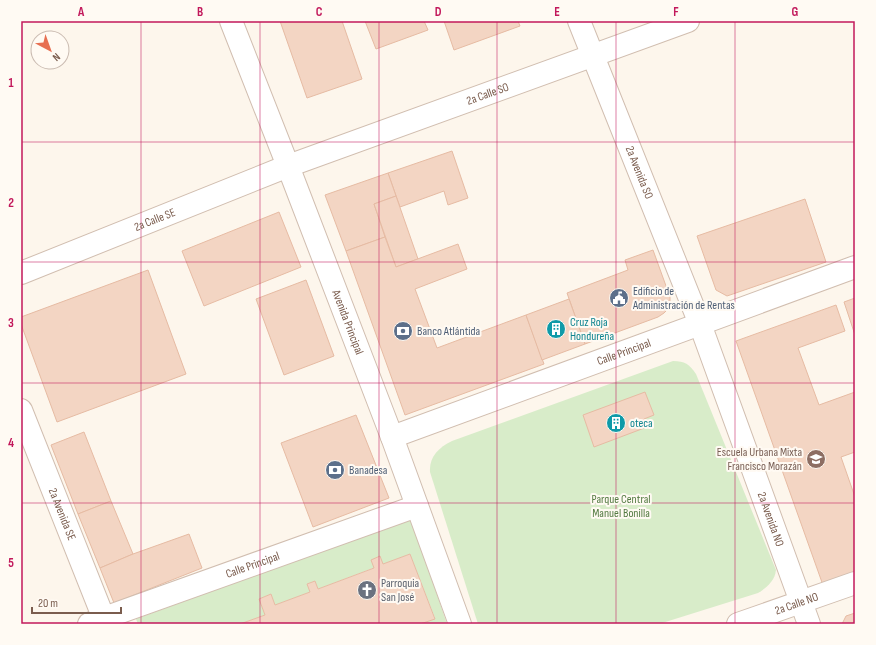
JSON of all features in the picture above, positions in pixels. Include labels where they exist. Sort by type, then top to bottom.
[{"type":"street","name":"Avenida Principal","points":[[231,21],[392,437],[460,624]]},
{"type":"street","name":"2a Avenida SO","points":[[579,21],[700,324]]},
{"type":"street","name":"2a Calle SO","points":[[288,166],[688,21]]},
{"type":"street","name":"2a Calle SE","points":[[21,273],[288,166]]},
{"type":"street","name":"Calle Principal","points":[[392,437],[855,267]]},
{"type":"street","name":"2a Avenida NO","points":[[700,324],[809,624]]},
{"type":"street","name":"2a Avenida SE","points":[[21,410],[100,622]]},
{"type":"street","name":"Calle Principal","points":[[100,622],[417,506]]},
{"type":"street","name":"2a Calle NO","points":[[738,624],[855,583]]},
{"type":"green space","name":"Parque Central Manuel Bonilla","points":[[673,361],[686,364],[696,374],[776,570],[772,581],[758,593],[659,624],[478,624],[430,472],[431,462],[435,454],[452,441]]},
{"type":"green space","points":[[411,518],[447,624],[420,624],[435,618],[410,554],[318,589],[315,581],[307,584],[310,592],[275,605],[271,594],[259,599],[265,615],[240,624],[138,624],[136,619]]},
{"type":"building","points":[[280,21],[342,21],[362,79],[307,98]]},
{"type":"building","points":[[365,21],[424,21],[428,30],[376,49]]},
{"type":"building","points":[[444,21],[518,21],[520,26],[454,50]]},
{"type":"building","points":[[452,151],[468,198],[448,205],[444,191],[400,207],[388,173]]},
{"type":"building","points":[[388,173],[396,196],[374,204],[385,237],[346,251],[325,195]]},
{"type":"building","points":[[396,196],[418,259],[396,267],[374,204]]},
{"type":"building","points":[[805,199],[826,262],[727,296],[716,290],[697,236]]},
{"type":"building","points":[[279,212],[301,267],[204,306],[182,251]]},
{"type":"building","name":"Banco Atlántida","points":[[385,237],[396,267],[458,244],[467,269],[415,289],[437,348],[526,315],[544,364],[405,415],[346,251]]},
{"type":"building","name":"Edificio de Administración de Rentas","points":[[653,250],[670,297],[668,309],[658,317],[585,344],[567,293],[628,270],[625,260]]},
{"type":"building","points":[[148,270],[186,374],[57,422],[21,324],[21,317]]},
{"type":"building","points":[[306,280],[334,356],[284,375],[256,299]]},
{"type":"building","points":[[855,298],[855,335],[844,302]]},
{"type":"building","name":"Cruz Roja Hondureña","points":[[569,299],[585,344],[542,360],[526,315]]},
{"type":"building","name":"Escuela Urbana Mixta Francisco Morazán","points":[[836,305],[845,331],[798,348],[819,405],[855,392],[855,452],[841,457],[855,497],[855,577],[824,588],[736,341]]},
{"type":"building","name":"oteca","points":[[645,392],[654,415],[644,419],[647,427],[594,447],[583,415]]},
{"type":"building","name":"Banadesa","points":[[356,415],[389,498],[313,527],[281,443]]},
{"type":"building","points":[[84,432],[111,501],[78,514],[51,445]]},
{"type":"building","points":[[111,501],[133,554],[100,568],[78,514]]},
{"type":"building","points":[[189,534],[202,568],[114,603],[100,568],[133,554]]},
{"type":"building","name":"Parroquia San José","points":[[410,554],[435,619],[420,624],[240,624],[265,615],[259,599],[271,594],[275,605],[310,592],[307,584],[315,581],[318,589],[374,568],[371,560],[380,556],[383,564]]},
{"type":"building","points":[[855,613],[855,624],[842,624],[846,616]]},
{"type":"place","name":"Edificio de Administración de Rentas","points":[[619,298]]},
{"type":"place","name":"Cruz Roja Hondureña","points":[[556,329]]},
{"type":"place","name":"Banco Atlántida","points":[[403,331]]},
{"type":"place","name":"oteca","points":[[616,423]]},
{"type":"place","name":"Escuela Urbana Mixta Francisco Morazán","points":[[816,459]]},
{"type":"place","name":"Banadesa","points":[[335,470]]},
{"type":"place","name":"Parroquia San José","points":[[367,590]]}]
